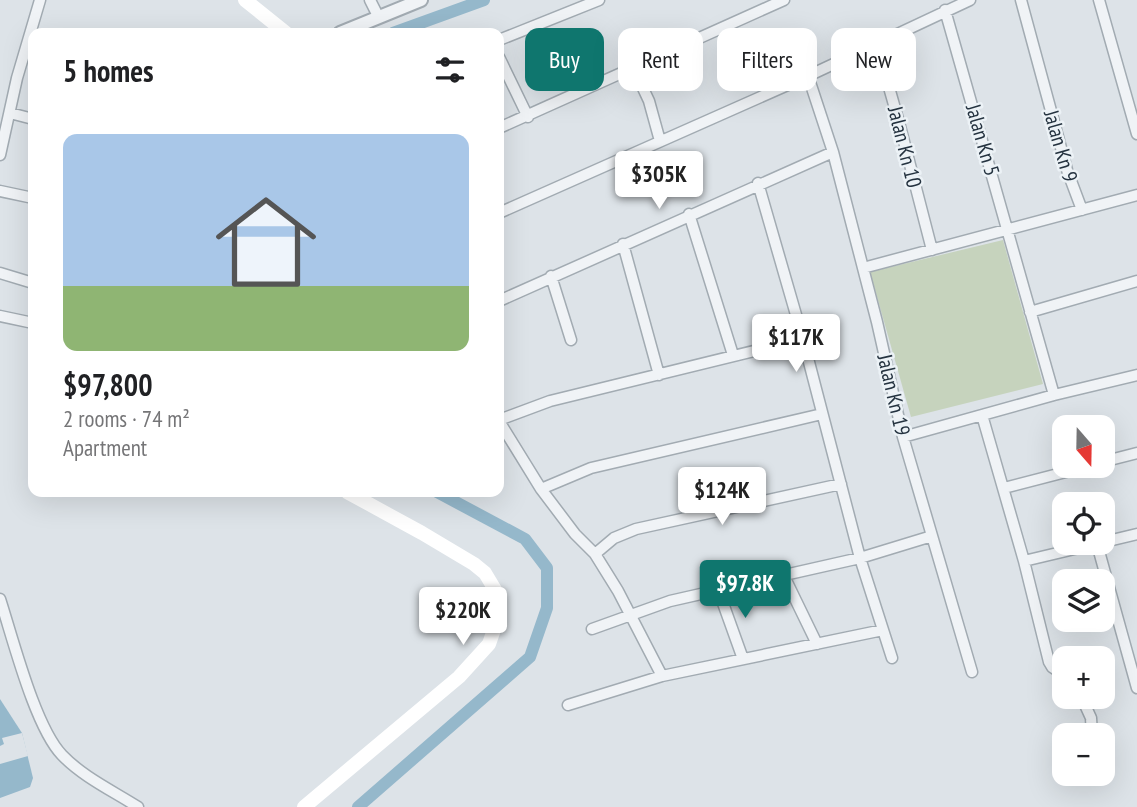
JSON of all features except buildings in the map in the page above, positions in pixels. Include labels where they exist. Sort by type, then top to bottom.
[{"type":"main road","points":[[245,0],[280,28]]},
{"type":"main road","points":[[304,807],[459,677],[489,644],[499,615],[500,601],[485,573],[422,533],[356,497]]},
{"type":"street","points":[[31,28],[40,0]]},
{"type":"street","points":[[370,0],[379,16]]},
{"type":"street","points":[[351,28],[421,0]]},
{"type":"street","points":[[504,38],[599,0]]},
{"type":"street","points":[[703,37],[784,0]]},
{"type":"street","points":[[910,28],[970,0]]},
{"type":"street","name":"Jalan Kn 9","points":[[1021,0],[1067,170],[1082,210]]},
{"type":"street","points":[[1099,0],[1137,134]]},
{"type":"street","name":"Jalan Kn 5","points":[[945,10],[1054,394]]},
{"type":"street","points":[[0,155],[28,37]]},
{"type":"street","points":[[504,68],[527,117]]},
{"type":"street","points":[[504,126],[618,76]]},
{"type":"street","points":[[644,91],[660,141]]},
{"type":"street","points":[[504,211],[774,91]]},
{"type":"street","name":"Jalan Kn 19","points":[[813,91],[863,268],[903,437],[972,672]]},
{"type":"street","name":"Jalan Kn 10","points":[[890,91],[932,250]]},
{"type":"street","points":[[10,113],[28,117]]},
{"type":"street","points":[[504,298],[832,152]]},
{"type":"street","points":[[758,183],[803,339],[860,558],[892,658]]},
{"type":"street","points":[[0,191],[28,197]]},
{"type":"street","points":[[863,268],[1137,195]]},
{"type":"street","points":[[689,214],[733,355]]},
{"type":"street","points":[[623,244],[659,375]]},
{"type":"street","points":[[0,274],[28,282]]},
{"type":"street","points":[[551,276],[571,340]]},
{"type":"street","points":[[1030,312],[1137,281]]},
{"type":"street","points":[[0,316],[28,322]]},
{"type":"street","points":[[504,419],[550,401],[803,339]]},
{"type":"street","points":[[903,437],[1054,394],[1137,375]]},
{"type":"street","points":[[541,489],[590,468],[822,414]]},
{"type":"street","points":[[982,415],[1052,667]]},
{"type":"street","points":[[504,429],[541,489],[575,534],[595,554],[631,615],[662,676]]},
{"type":"street","points":[[1115,459],[1137,453]]},
{"type":"street","points":[[1004,488],[1052,476]]},
{"type":"street","points":[[595,554],[614,538],[636,529],[841,484]]},
{"type":"street","points":[[1115,540],[1137,534]]},
{"type":"street","points":[[592,629],[670,601],[860,558],[932,536]]},
{"type":"street","points":[[1024,561],[1052,554]]},
{"type":"street","points":[[1100,555],[1137,688]]},
{"type":"street","points":[[784,576],[817,644]]},
{"type":"street","points":[[719,592],[743,659]]},
{"type":"street","points":[[0,599],[40,717],[55,746],[74,766],[138,807]]},
{"type":"street","points":[[568,705],[662,676],[883,630]]},
{"type":"green space","points":[[1003,240],[1043,384],[911,417],[870,272]]},
{"type":"water","points":[[0,699],[22,733],[33,778],[30,787],[0,798]]},
{"type":"pier","points":[[22,733],[28,756],[0,764],[0,746],[4,744],[2,738]]},
{"type":"waterway","points":[[407,28],[484,0]]},
{"type":"waterway","points":[[358,807],[530,657],[547,608],[547,568],[525,539],[446,497]]}]
